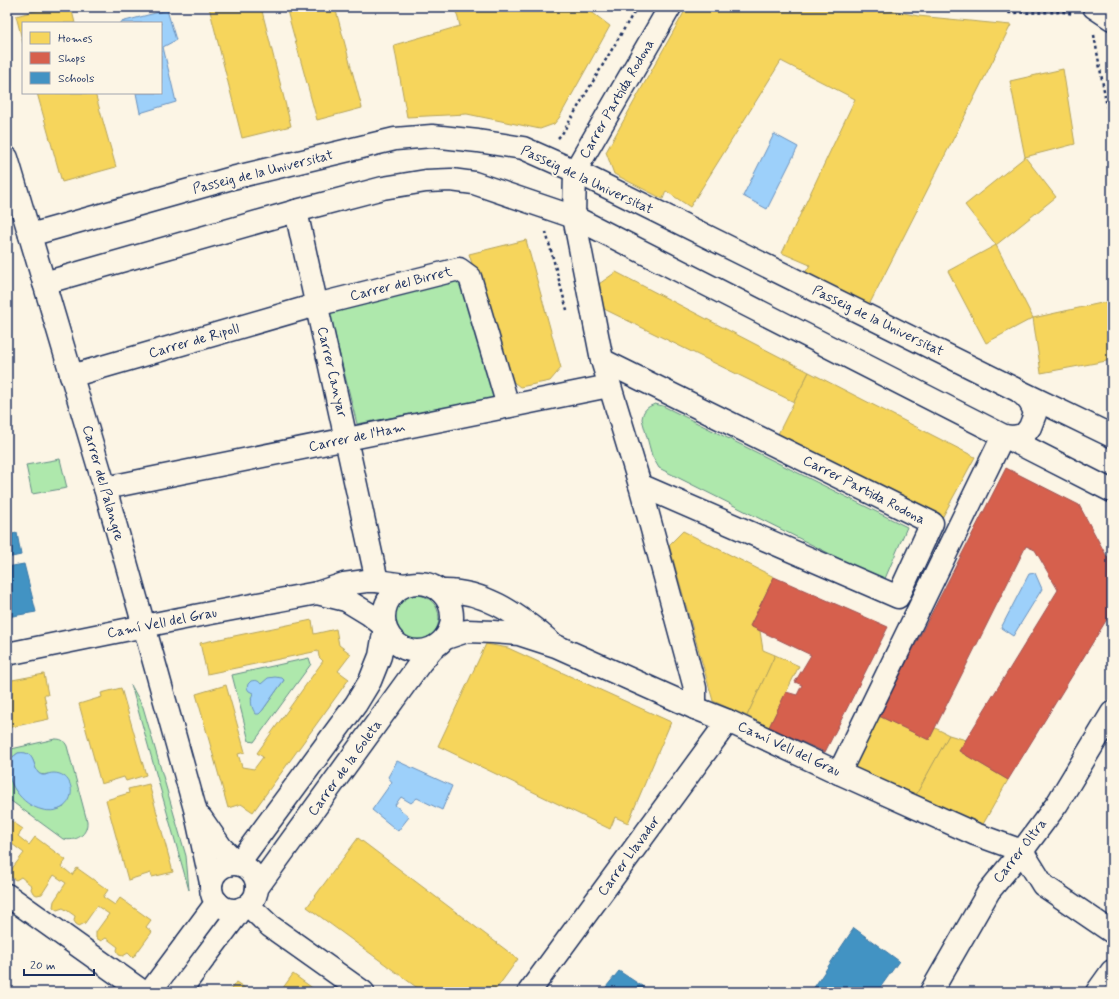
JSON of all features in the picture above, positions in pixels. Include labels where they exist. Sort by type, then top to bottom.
[{"type":"street","name":"Carrer Partida Rodona","points":[[670,7],[575,171],[574,217],[602,360],[640,485],[695,688],[695,708]]},
{"type":"street","points":[[1111,7],[1112,12]]},
{"type":"street","points":[[1086,11],[1112,18]]},
{"type":"street","name":"Passeig de la Universitat","points":[[30,235],[232,178],[395,139],[432,136],[523,148],[575,171],[1112,436]]},
{"type":"street","name":"Carrer del Palangre","points":[[7,158],[105,488],[144,626],[195,809],[214,893]]},
{"type":"street","name":"Passeig de la Universitat","points":[[44,283],[296,211],[383,188],[426,181],[452,180],[474,183],[574,217],[1112,491]]},
{"type":"street","name":"Carrer Canyar","points":[[296,211],[377,581]]},
{"type":"street","name":"Carrer del Birret","points":[[316,305],[459,269],[470,277],[508,406]]},
{"type":"street","name":"Carrer de Ripoll","points":[[71,376],[316,305]]},
{"type":"street","name":"Carrer Partida Rodona","points":[[602,360],[932,523],[898,598],[640,485]]},
{"type":"street","name":"Carrer de l'Ham","points":[[105,488],[609,386]]},
{"type":"street","name":"Passeig de la Universitat","points":[[1003,436],[1012,437],[1024,435],[1030,428],[1036,414],[1032,403],[1019,391]]},
{"type":"street","points":[[839,773],[1003,436]]},
{"type":"street","name":"Camí Vell del Grau","points":[[7,654],[317,593],[344,584],[377,581],[405,585]]},
{"type":"street","points":[[414,583],[424,583],[441,591],[448,599],[452,613],[451,628],[440,643],[424,652],[414,652],[404,649],[396,644],[389,636],[385,627],[384,612],[389,598],[396,590],[405,585],[414,583]]},
{"type":"street","name":"Camí Vell del Grau","points":[[441,591],[454,591],[473,595],[491,602],[523,619],[556,646]]},
{"type":"street","name":"Camí Vell del Grau","points":[[317,593],[346,600],[369,614],[385,627]]},
{"type":"street","name":"Carrer de la Goleta","points":[[238,864],[356,704],[370,681],[380,656],[385,627]]},
{"type":"street","name":"Camí Vell del Grau","points":[[440,643],[467,630],[519,634],[556,646],[695,708],[728,721],[975,834],[1022,851]]},
{"type":"street","name":"Carrer de la Goleta","points":[[179,992],[249,900],[421,662],[440,643]]},
{"type":"street","name":"Carrer Oltra","points":[[931,992],[989,891],[1022,851],[1057,804],[1112,713]]},
{"type":"street","name":"Carrer Llavador","points":[[529,992],[728,721]]},
{"type":"street","name":"Carrer del Palangre","points":[[195,809],[221,847],[238,864]]},
{"type":"street","points":[[1022,851],[1043,885],[1112,932]]},
{"type":"street","points":[[150,992],[214,893],[217,871],[223,866],[238,864],[250,870],[256,882],[249,900],[228,909],[214,893]]},
{"type":"street","points":[[7,895],[143,992]]},
{"type":"street","points":[[249,900],[270,926],[363,992]]},
{"type":"street","points":[[1097,992],[1112,971]]},
{"type":"path","points":[[557,139],[562,134],[637,7]]},
{"type":"path","points":[[1006,7],[1008,13],[1086,11]]},
{"type":"path","points":[[1091,30],[1094,36],[1112,135]]},
{"type":"green space","points":[[453,279],[466,283],[499,398],[357,424],[329,311]]},
{"type":"green space","points":[[655,404],[663,406],[907,527],[884,581],[659,468],[652,456],[642,419],[643,413],[646,409]]},
{"type":"green space","points":[[60,459],[67,488],[32,494],[26,465]]},
{"type":"green space","points":[[421,595],[425,596],[435,605],[438,609],[438,627],[429,637],[421,641],[411,641],[403,637],[394,627],[393,613],[397,605],[407,596]]},
{"type":"green space","points":[[309,658],[311,664],[254,742],[249,741],[232,675]],"holes":[[[284,680],[259,714],[251,698],[261,684]]]},
{"type":"green space","points":[[131,685],[143,707],[186,856],[189,890]]},
{"type":"green space","points":[[55,739],[65,742],[87,821],[86,830],[83,834],[77,838],[68,840],[63,839],[7,798],[7,750]],"holes":[[[18,753],[30,755],[38,773],[48,774],[64,807],[54,810],[43,809],[32,805],[23,799],[16,790],[10,780],[8,770],[10,759]]]},
{"type":"water","points":[[167,10],[176,40],[163,47],[176,102],[140,113],[136,94],[162,94],[162,22],[121,22]]},
{"type":"water","points":[[774,134],[798,147],[767,209],[743,196]]},
{"type":"water","points":[[1035,573],[1042,589],[1013,636],[1001,628],[1029,574]]},
{"type":"water","points":[[268,678],[282,678],[284,680],[262,711],[259,714],[256,714],[252,704],[253,693],[247,688],[248,684],[251,681],[256,680],[261,684]]},
{"type":"water","points":[[18,753],[25,753],[29,755],[40,774],[45,775],[54,773],[62,775],[68,780],[71,787],[71,794],[68,802],[63,807],[54,810],[39,809],[24,801],[19,795],[10,780],[8,767],[10,759]]},
{"type":"water","points":[[397,761],[452,786],[442,810],[417,798],[411,803],[401,797],[395,805],[409,817],[398,831],[372,810],[392,782],[388,777]]},
{"type":"building: Homes","points":[[49,7],[71,7],[75,22],[22,22],[22,39],[16,16]]},
{"type":"building: Homes","points":[[209,7],[261,7],[291,126],[242,138]]},
{"type":"building: Homes","points":[[286,7],[335,7],[362,108],[317,120]]},
{"type":"building: Homes","points":[[455,7],[585,7],[610,26],[559,118],[554,124],[540,129],[467,114],[407,117],[394,45],[460,26]]},
{"type":"building: Homes","points":[[687,7],[876,7],[918,16],[1011,25],[869,305],[805,273],[810,265],[782,253],[855,99],[781,61],[690,207],[666,191],[663,199],[614,174],[606,152]]},
{"type":"building: Homes","points":[[1063,69],[1075,144],[1025,157],[1010,81]]},
{"type":"building: Homes","points":[[37,94],[95,94],[116,167],[62,182]]},
{"type":"building: Homes","points":[[1025,157],[1056,197],[996,245],[965,205]]},
{"type":"building: Homes","points":[[526,240],[561,368],[550,381],[520,387],[507,377],[469,254]]},
{"type":"building: Homes","points":[[996,245],[1033,318],[986,343],[948,271]]},
{"type":"building: Homes","points":[[616,272],[809,372],[794,402],[602,308],[596,286]]},
{"type":"building: Homes","points":[[1106,302],[1112,328],[1112,360],[1041,373],[1033,318]]},
{"type":"building: Homes","points":[[809,372],[975,457],[942,518],[777,436]]},
{"type":"building: Homes","points":[[683,531],[774,577],[750,626],[760,631],[763,650],[775,655],[747,716],[713,701],[669,545]]},
{"type":"building: Homes","points":[[312,620],[314,634],[336,629],[339,645],[351,654],[338,671],[349,679],[253,812],[241,804],[228,808],[196,694],[226,685],[245,752],[238,754],[242,767],[254,769],[263,757],[257,753],[323,661],[319,657],[318,651],[207,674],[200,643]]},
{"type":"building: Homes","points":[[486,644],[508,648],[671,722],[628,823],[615,817],[610,829],[438,746]]},
{"type":"building: Homes","points":[[775,655],[799,666],[769,727],[747,716]]},
{"type":"building: Homes","points":[[44,674],[48,695],[44,695],[49,719],[7,728],[7,681]]},
{"type":"building: Homes","points":[[121,688],[146,775],[126,781],[124,777],[101,784],[79,704],[102,697],[101,693]]},
{"type":"building: Homes","points":[[879,716],[929,740],[935,728],[949,735],[916,795],[853,769]]},
{"type":"building: Homes","points":[[949,735],[966,740],[959,751],[1008,780],[982,826],[916,795]]},
{"type":"building: Homes","points":[[149,784],[173,872],[152,877],[151,873],[128,880],[106,800],[129,793],[128,789]]},
{"type":"building: Homes","points":[[7,818],[23,829],[18,836],[29,845],[35,837],[66,860],[61,867],[72,875],[77,868],[108,890],[103,897],[115,905],[120,898],[151,920],[146,927],[152,932],[133,958],[128,953],[123,956],[119,955],[117,950],[118,947],[106,938],[101,941],[96,938],[96,932],[109,914],[97,906],[85,923],[79,926],[74,921],[75,916],[63,908],[57,910],[53,907],[54,901],[66,883],[54,875],[42,894],[37,895],[33,893],[31,889],[32,886],[21,877],[16,880],[12,878],[10,871],[24,853],[12,844],[7,851]]},
{"type":"building: Homes","points":[[358,838],[518,959],[494,992],[423,992],[307,907]]},
{"type":"building: Homes","points":[[293,974],[318,992],[280,992]]},
{"type":"building: Homes","points":[[236,982],[251,992],[229,992]]},
{"type":"building: Shops","points":[[1006,468],[1079,505],[1112,566],[1112,611],[1008,780],[959,751],[1058,590],[1035,550],[1026,546],[929,740],[879,716]]},
{"type":"building: Shops","points":[[774,577],[888,627],[825,752],[769,727],[786,692],[797,695],[802,685],[795,682],[811,655],[750,626]]},
{"type":"building: Schools","points":[[17,533],[21,555],[7,558],[7,535]]},
{"type":"building: Schools","points":[[24,564],[36,612],[7,617],[7,567]]},
{"type":"building: Schools","points":[[854,928],[899,961],[877,992],[811,992]]},
{"type":"building: Schools","points":[[619,971],[651,992],[602,992]]}]
